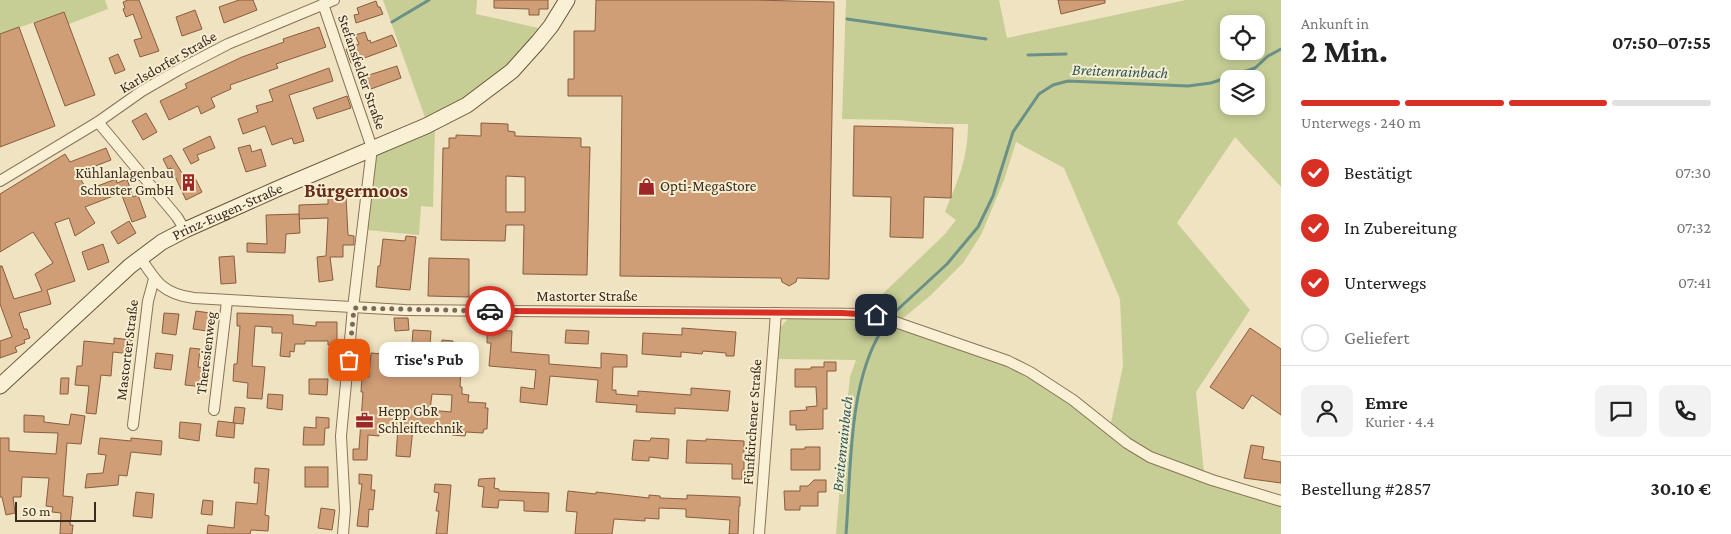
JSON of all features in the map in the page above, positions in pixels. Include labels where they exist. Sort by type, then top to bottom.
[{"type":"street","name":"Karlsdorfer Straße","points":[[0,182],[98,122],[142,91],[180,69],[228,44],[334,0]]},
{"type":"street","name":"Prinz-Eugen-Straße","points":[[0,386],[140,257],[162,242],[184,230],[467,105],[501,80],[538,42],[567,0]]},
{"type":"street","name":"Stefansfelder Straße","points":[[324,4],[372,148]]},
{"type":"street","points":[[98,122],[177,217],[184,230]]},
{"type":"street","points":[[343,534],[345,510],[341,436],[372,148]]},
{"type":"street","name":"Mastorter Straße","points":[[140,257],[154,279],[163,288],[179,296],[228,300],[405,310],[842,313],[878,316],[1008,361],[1030,372],[1072,400],[1127,444],[1150,457],[1212,480],[1281,501]]},
{"type":"street","name":"Mastorter Straße","points":[[133,426],[148,301],[154,279]]},
{"type":"street","name":"Theresienweg","points":[[214,410],[228,300]]},
{"type":"street","name":"Fünfkirchener Straße","points":[[759,534],[776,313]]},
{"type":"green space","points":[[0,0],[105,0],[108,9],[69,24],[64,12],[0,34]]},
{"type":"green space","points":[[383,0],[477,0],[476,14],[543,29],[520,54],[480,90],[426,120]]},
{"type":"green space","points":[[846,0],[999,0],[1007,38],[1186,0],[1281,0],[1281,187],[1235,137],[1177,223],[1250,310],[1196,392],[1204,473],[1133,442],[1110,427],[1123,366],[1120,299],[1064,168],[1016,142],[1004,180],[981,235],[963,263],[931,295],[901,320],[867,309],[944,235],[956,220],[945,212],[964,159],[968,124],[939,124],[899,120],[842,119]]},
{"type":"green space","points":[[435,128],[433,207],[421,206],[419,235],[367,230],[375,161],[378,153]]},
{"type":"green space","points":[[790,316],[870,318],[1008,366],[1047,386],[1127,448],[1281,504],[1281,534],[836,534],[850,377],[856,360],[778,359],[781,327]]},
{"type":"building","points":[[139,0],[159,51],[140,57],[134,40],[142,38],[133,14],[126,17],[123,9],[125,8],[123,2]]},
{"type":"building","points":[[239,0],[253,0],[257,10],[224,23],[219,7]]},
{"type":"building","points":[[494,0],[548,0],[548,9],[539,9],[539,15],[529,15],[529,9],[494,8]]},
{"type":"building","points":[[596,0],[834,2],[829,279],[797,278],[796,282],[789,286],[782,282],[781,278],[620,276],[622,96],[568,96],[568,79],[574,79],[574,31],[595,31]]},
{"type":"building","points":[[1058,0],[1105,0],[1105,3],[1061,14]]},
{"type":"building","points":[[376,1],[383,14],[356,23],[354,15],[359,14],[357,8]]},
{"type":"building","points":[[195,10],[202,29],[182,36],[176,17]]},
{"type":"building","points":[[64,12],[95,95],[65,106],[34,23]]},
{"type":"building","points":[[19,27],[55,126],[0,147],[0,34]]},
{"type":"building","points":[[319,27],[326,47],[276,64],[278,68],[230,85],[231,89],[211,98],[215,107],[201,114],[198,106],[169,120],[160,101],[187,88],[185,84],[242,57],[284,42],[283,39]]},
{"type":"building","points":[[365,32],[368,41],[370,40],[371,43],[392,35],[397,46],[351,63],[346,49],[359,44],[355,35]]},
{"type":"building","points":[[118,54],[125,70],[115,74],[109,58]]},
{"type":"building","points":[[397,66],[401,78],[371,89],[366,76]]},
{"type":"building","points":[[329,68],[333,81],[289,95],[304,141],[294,144],[292,138],[272,145],[265,126],[243,134],[238,119],[258,112],[256,106],[273,101],[269,90]]},
{"type":"building","points":[[347,96],[351,108],[317,119],[313,108]]},
{"type":"building","points":[[146,113],[157,132],[143,140],[132,121]]},
{"type":"building","points":[[481,123],[508,124],[508,131],[515,132],[515,136],[581,138],[581,147],[590,147],[587,275],[523,274],[524,225],[506,225],[505,241],[441,240],[443,148],[449,148],[449,138],[456,138],[456,135],[481,136]],"holes":[[[506,176],[525,177],[525,212],[506,212]]]},
{"type":"building","points":[[854,126],[953,128],[951,198],[924,197],[923,238],[890,237],[891,197],[853,196]]},
{"type":"building","points":[[210,136],[215,148],[197,155],[199,160],[191,164],[183,149]]},
{"type":"building","points":[[250,145],[252,152],[261,149],[266,166],[246,172],[238,148]]},
{"type":"building","points":[[106,148],[111,160],[77,173],[87,190],[116,179],[117,183],[127,179],[133,197],[138,195],[146,217],[132,222],[121,193],[85,207],[95,223],[75,236],[69,218],[55,223],[75,281],[47,290],[51,304],[19,313],[24,329],[27,329],[30,338],[24,340],[25,343],[15,347],[17,352],[0,358],[0,341],[12,337],[0,304],[0,266],[2,266],[14,299],[42,291],[35,274],[53,263],[33,232],[0,252],[0,194],[65,154],[70,162]]},
{"type":"building","name":"Kühlanlagenbau Schuster GmbH","points":[[171,155],[185,178],[193,174],[202,192],[186,200],[171,168],[168,169],[163,159]]},
{"type":"building","points":[[346,196],[348,235],[354,236],[354,245],[343,245],[343,257],[330,257],[333,280],[319,282],[317,257],[326,256],[328,218],[299,219],[299,205],[328,204],[328,197]]},
{"type":"building","points":[[299,214],[300,233],[286,234],[285,253],[247,252],[247,243],[267,244],[266,215]]},
{"type":"building","points":[[129,221],[136,233],[118,244],[111,232]]},
{"type":"building","points":[[406,236],[416,237],[410,290],[376,287],[383,239],[405,241]]},
{"type":"building","points":[[103,244],[109,262],[88,270],[82,252]]},
{"type":"building","points":[[234,256],[236,283],[221,284],[219,257]]},
{"type":"building","points":[[429,258],[469,259],[469,297],[428,296]]},
{"type":"building","points":[[196,311],[210,313],[207,331],[193,329]]},
{"type":"building","points":[[164,313],[179,314],[176,335],[162,333]]},
{"type":"building","points":[[237,313],[293,315],[293,324],[316,326],[316,322],[337,322],[337,345],[328,345],[328,341],[305,341],[305,344],[295,344],[294,352],[290,351],[290,357],[280,356],[282,333],[272,333],[272,327],[255,326],[252,366],[265,367],[262,399],[247,398],[248,383],[233,381],[234,364],[237,364],[240,326],[237,326]]},
{"type":"building","points":[[394,318],[408,318],[409,330],[395,331]]},
{"type":"building","points":[[682,328],[736,332],[734,356],[726,356],[726,353],[703,351],[702,354],[681,352],[681,357],[642,354],[643,333],[682,335]]},
{"type":"building","points":[[1250,328],[1281,349],[1281,415],[1252,395],[1243,409],[1210,387]]},
{"type":"building","points":[[413,330],[431,331],[430,345],[412,344]]},
{"type":"building","points":[[487,330],[512,331],[511,352],[549,355],[549,364],[601,368],[601,353],[627,355],[627,367],[613,367],[612,390],[616,390],[616,394],[638,396],[638,391],[691,395],[691,388],[730,391],[728,411],[675,408],[675,414],[636,412],[637,405],[596,402],[598,380],[550,376],[547,405],[520,402],[521,387],[534,389],[536,370],[489,366],[491,343],[487,343]]},
{"type":"building","points":[[566,330],[589,331],[588,344],[565,343]]},
{"type":"building","points":[[114,338],[132,340],[130,354],[113,352],[111,376],[101,375],[96,414],[86,413],[89,386],[75,385],[77,366],[82,366],[84,341],[114,344]]},
{"type":"building","points":[[442,340],[453,341],[453,353],[467,353],[466,366],[461,366],[460,387],[462,387],[462,394],[469,395],[468,402],[486,403],[485,408],[488,408],[487,429],[484,429],[483,433],[466,432],[465,436],[452,435],[452,432],[413,428],[410,457],[396,456],[398,427],[379,426],[379,436],[368,435],[367,460],[353,460],[353,449],[359,449],[363,392],[361,392],[362,376],[369,377],[371,353],[395,355],[394,364],[441,367]],"holes":[[[432,394],[452,395],[451,412],[430,410]]]},
{"type":"building","points":[[190,348],[200,349],[198,367],[207,368],[205,387],[185,385]]},
{"type":"building","points":[[156,353],[173,355],[171,370],[154,368]]},
{"type":"building","points":[[824,362],[836,362],[836,371],[827,371],[827,409],[823,409],[823,429],[796,430],[796,425],[790,425],[790,411],[807,410],[806,407],[817,406],[816,387],[795,387],[795,369],[824,367]]},
{"type":"building","points":[[61,378],[69,378],[68,394],[60,394]]},
{"type":"building","points":[[309,379],[328,379],[327,395],[309,394]]},
{"type":"building","points":[[268,394],[283,395],[282,410],[267,408]]},
{"type":"building","points":[[235,407],[245,408],[243,424],[233,423]]},
{"type":"building","points":[[71,414],[85,416],[81,444],[67,443],[63,496],[73,497],[70,525],[73,525],[72,534],[60,534],[61,513],[52,512],[53,507],[46,506],[49,478],[22,477],[21,497],[13,497],[15,513],[6,515],[2,497],[0,497],[0,438],[9,438],[9,451],[56,454],[58,433],[24,432],[24,415],[44,416],[44,422],[69,425]]},
{"type":"building","points":[[316,417],[329,418],[329,428],[325,428],[324,445],[303,445],[304,427],[316,428]]},
{"type":"building","points":[[218,421],[235,423],[234,438],[216,436]]},
{"type":"building","points":[[180,422],[201,424],[199,441],[179,438]]},
{"type":"building","points":[[100,438],[162,441],[161,455],[131,452],[127,476],[119,475],[118,485],[85,488],[87,474],[103,473],[106,455],[98,454]]},
{"type":"building","points":[[651,438],[669,439],[668,459],[649,457],[649,461],[632,460],[634,440],[650,441]]},
{"type":"building","points":[[706,439],[744,441],[744,470],[742,470],[742,479],[732,479],[732,464],[686,463],[687,440],[706,441]]},
{"type":"building","points":[[1251,445],[1264,447],[1262,459],[1281,462],[1281,483],[1244,478]]},
{"type":"building","points":[[805,447],[820,447],[820,470],[791,470],[791,449],[805,449]]},
{"type":"building","points":[[305,467],[328,467],[328,487],[305,487]]},
{"type":"building","points":[[255,468],[269,469],[265,515],[269,516],[268,531],[251,530],[250,534],[207,534],[208,525],[234,528],[236,502],[257,504],[259,483],[254,483]]},
{"type":"building","points":[[359,474],[372,475],[371,490],[375,490],[373,510],[369,509],[368,527],[357,526],[362,484],[359,484]]},
{"type":"building","points":[[495,478],[494,488],[499,489],[499,491],[549,493],[548,512],[524,511],[524,501],[499,500],[498,508],[482,507],[484,487],[478,486],[479,479]]},
{"type":"building","points":[[814,480],[826,480],[826,492],[818,492],[818,506],[800,506],[800,510],[785,510],[784,491],[800,491],[800,486],[808,486]]},
{"type":"building","points":[[435,484],[451,485],[447,534],[436,534],[439,511],[436,511],[439,493],[434,492]]},
{"type":"building","points":[[568,491],[649,498],[649,495],[660,496],[660,498],[687,499],[687,495],[740,497],[738,534],[729,534],[730,520],[686,517],[686,509],[659,508],[659,519],[645,518],[645,521],[614,519],[612,534],[575,534],[577,512],[566,511]]},
{"type":"building","points":[[136,492],[154,494],[152,518],[133,516]]},
{"type":"building","points":[[203,500],[213,501],[212,515],[201,514]]},
{"type":"building","points":[[321,508],[335,510],[332,530],[318,528]]},
{"type":"waterway","name":"Breitenrainbach","points":[[392,22],[429,0]]},
{"type":"waterway","name":"Breitenrainbach","points":[[847,19],[986,39]]},
{"type":"waterway","name":"Breitenrainbach","points":[[895,312],[947,264],[978,227],[993,196],[1013,132],[1039,94],[1053,85],[1068,81],[1188,86],[1211,83],[1255,68],[1268,56],[1281,49]]},
{"type":"waterway","name":"Breitenrainbach","points":[[1028,55],[1066,54]]},
{"type":"waterway","name":"Breitenrainbach","points":[[846,534],[853,429],[857,401],[871,351],[882,330]]},
{"type":"way so far","points":[[349,360],[354,308],[490,311]]},
{"type":"place","name":"Kühlanlagenbau Schuster GmbH","points":[[188,182]]},
{"type":"place","name":"Opti-MegaStore","points":[[646,186]]},
{"type":"place","name":"Tise's Pub","points":[[349,360]]},
{"type":"place","name":"Hepp GbR Schleiftechnik","points":[[364,420]]},
{"type":"district","name":"Bürgermoos","points":[[356,190]]},
{"type":"route","points":[[490,311],[842,313],[876,315]]}]
